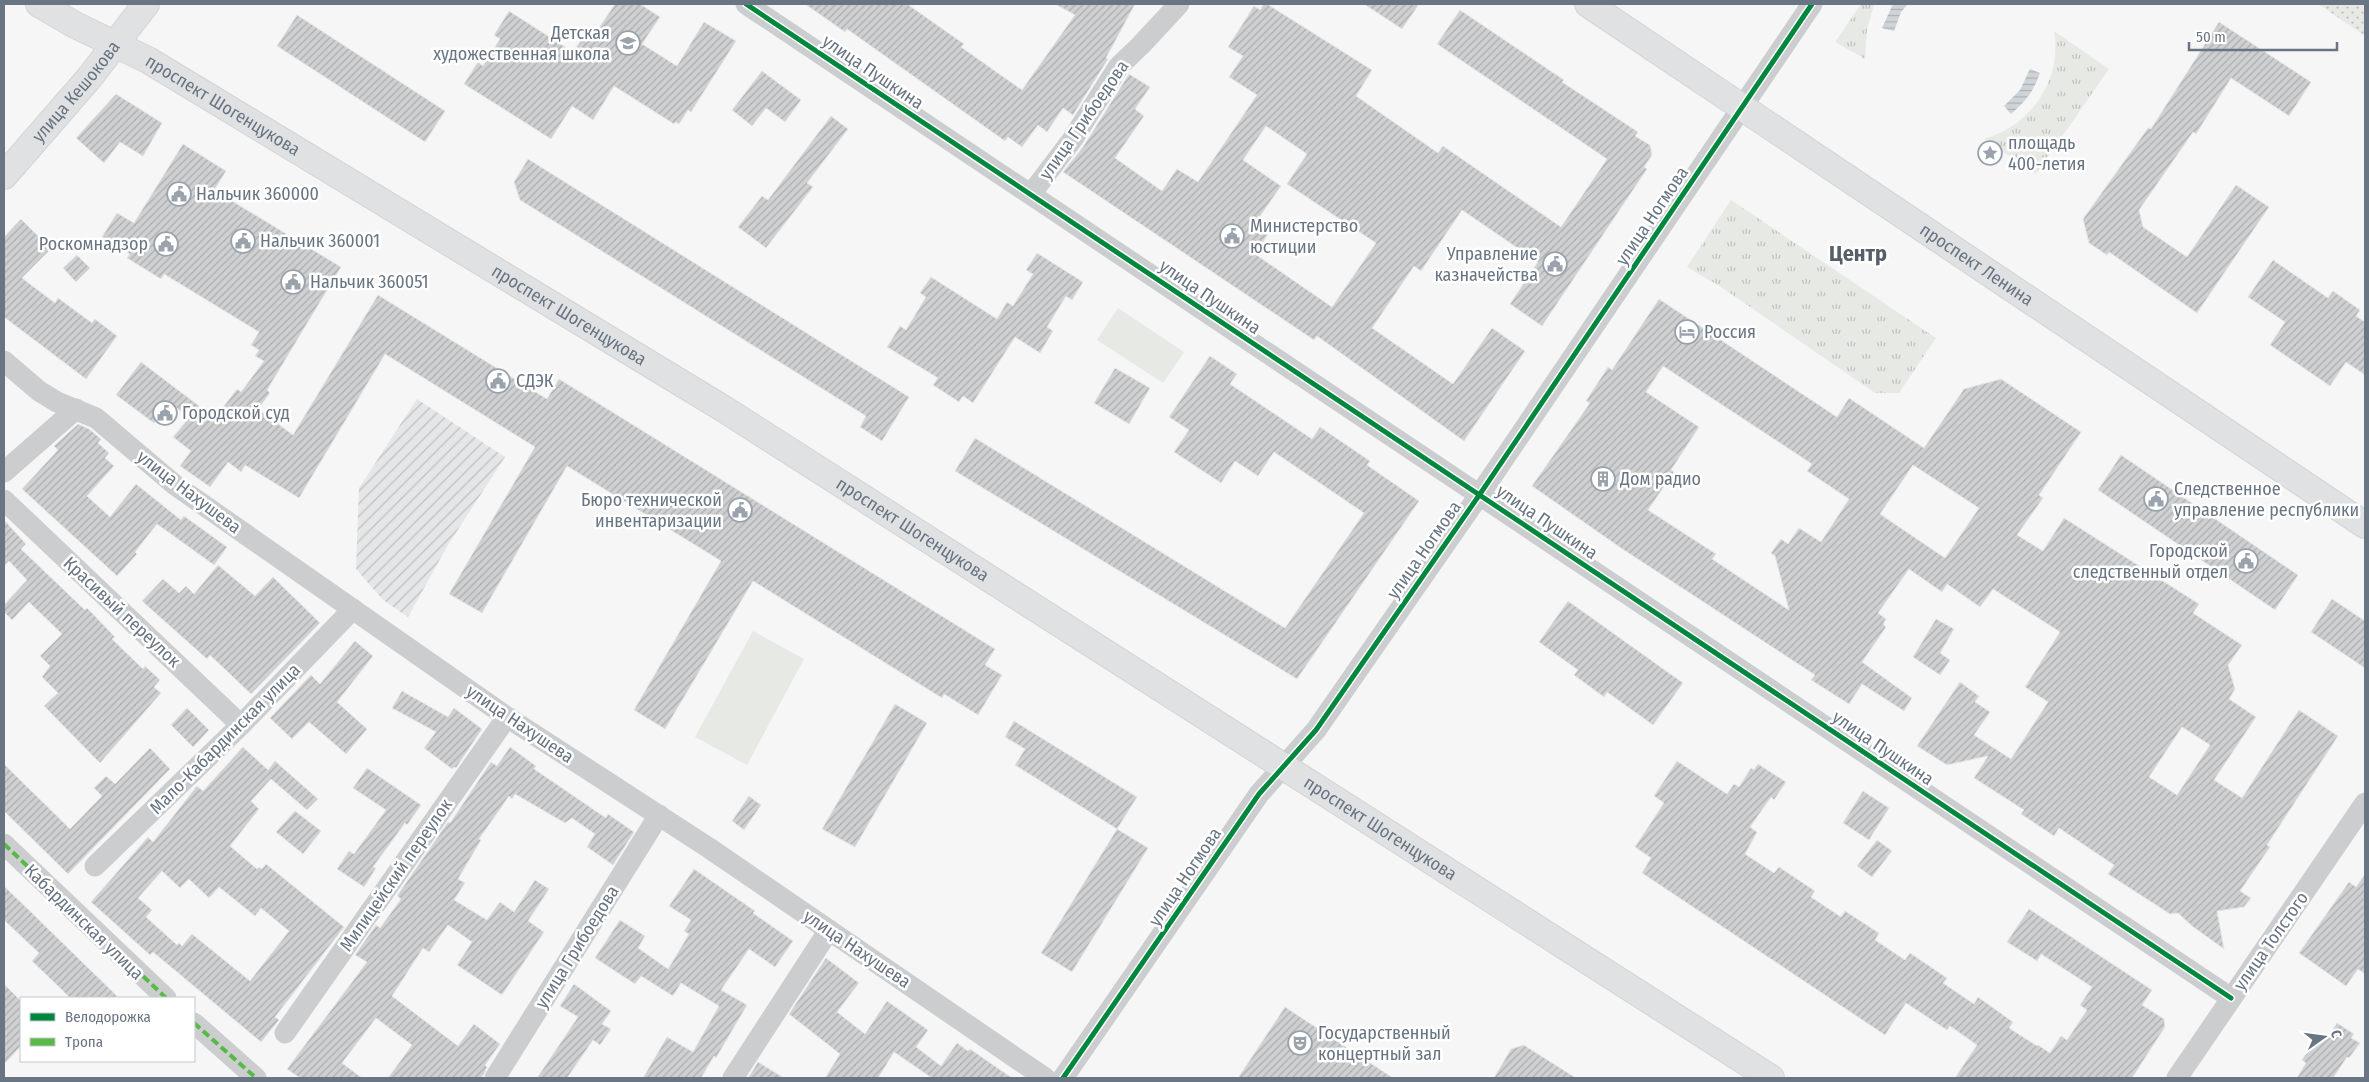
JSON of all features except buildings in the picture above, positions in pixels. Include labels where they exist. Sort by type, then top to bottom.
[{"type":"main road","name":"проспект Шогенцукова","points":[[39,4],[75,25],[148,60],[732,414],[1771,1078]]},
{"type":"main road","name":"улица Кешокова","points":[[4,176],[116,45],[146,4]]},
{"type":"main road","name":"проспект Ленина","points":[[1588,4],[2365,525]]},
{"type":"street","name":"улица Грибоедова","points":[[1031,194],[1072,140],[1119,66],[1179,4]]},
{"type":"street","name":"улица Ногмова","points":[[1063,1078],[1259,794],[1316,730],[1480,494],[1812,4]]},
{"type":"street","name":"улица Пушкина","points":[[760,8],[1031,194],[2231,998]]},
{"type":"street","name":"улица Нахушева","points":[[4,361],[39,391],[57,402],[96,418],[175,486],[507,717],[829,930],[1045,1078]]},
{"type":"street","points":[[4,472],[76,409]]},
{"type":"street","name":"Красивый переулок","points":[[4,500],[241,725]]},
{"type":"street","name":"Мало-Кабардинская улица","points":[[95,866],[241,725],[353,609]]},
{"type":"street","name":"Милицейский переулок","points":[[285,1033],[507,717]]},
{"type":"street","name":"улица Толстого","points":[[2177,1078],[2365,804]]},
{"type":"street","name":"улица Грибоедова","points":[[495,1078],[659,816]]},
{"type":"street","name":"Кабардинская улица","points":[[4,844],[165,997]]},
{"type":"street","points":[[733,1078],[829,930]]},
{"type":"street","points":[[195,1024],[256,1078]]},
{"type":"shaded area","points":[[1893,4],[1908,4],[1901,12],[1894,31],[1882,28]]},
{"type":"shaded area","points":[[2030,69],[2040,73],[2038,79],[2028,96],[2011,114],[2004,106],[2020,90]]},
{"type":"shaded area","points":[[417,399],[505,457],[448,545],[408,617],[383,600],[356,569],[359,488]]},
{"type":"green space","points":[[1861,4],[1874,4],[1867,30],[1865,59],[1835,42]]},
{"type":"green space","points":[[2318,4],[2365,4],[2365,36]]},
{"type":"green space","points":[[2054,31],[2109,69],[2036,174],[1984,139],[2001,133],[2016,123],[2029,112],[2040,98],[2048,83],[2053,66],[2056,49]]},
{"type":"green space","points":[[1731,200],[1936,338],[1899,393],[1875,393],[1721,287],[1687,267]]},
{"type":"green space","points":[[1118,308],[1184,352],[1163,383],[1097,340]]},
{"type":"green space","points":[[753,631],[804,659],[747,765],[695,737]]},
{"type":"marked path","points":[[4,844],[165,997]]},
{"type":"marked path","points":[[195,1024],[256,1078]]},
{"type":"cycle path","points":[[746,4],[2231,998]]},
{"type":"cycle path","points":[[1063,1078],[1259,794],[1316,730],[1480,494],[1812,4]]},
{"type":"place","name":"Детская художественная школа","points":[[628,43]]},
{"type":"place","name":"площадь 400-летия","points":[[1990,153]]},
{"type":"place","name":"Нальчик 360000","points":[[179,194]]},
{"type":"place","name":"Министерство юстиции","points":[[1232,236]]},
{"type":"place","name":"Нальчик 360001","points":[[243,241]]},
{"type":"place","name":"Роскомнадзор","points":[[166,244]]},
{"type":"place","name":"Управление казначейства","points":[[1555,264]]},
{"type":"place","name":"Нальчик 360051","points":[[293,282]]},
{"type":"place","name":"Россия","points":[[1687,332]]},
{"type":"place","name":"СДЭК","points":[[498,381]]},
{"type":"place","name":"Городской суд","points":[[165,413]]},
{"type":"place","name":"Дом радио","points":[[1603,479]]},
{"type":"place","name":"Следственное управление республики","points":[[2156,499]]},
{"type":"place","name":"Бюро технической инвентаризации","points":[[740,510]]},
{"type":"place","name":"Городской следственный отдел","points":[[2246,561]]},
{"type":"place","name":"Государственный концертный зал","points":[[1300,1043]]},
{"type":"district","name":"Центр","points":[[1858,253]]}]
